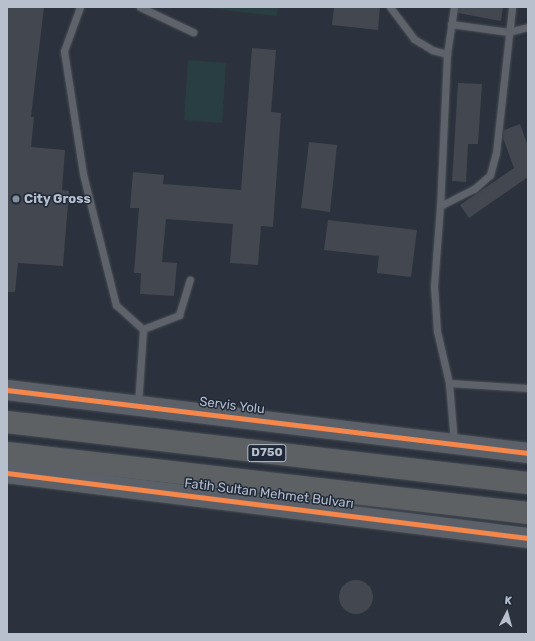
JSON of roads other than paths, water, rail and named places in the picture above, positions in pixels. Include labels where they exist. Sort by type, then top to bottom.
[{"type":"highway","name":"D750","points":[[7,422],[528,483]]},
{"type":"highway","name":"Fatih Sultan Mehmet Bulvarı","points":[[7,454],[528,513]]},
{"type":"street","name":"Servis Yolu","points":[[7,390],[528,453]]},
{"type":"street","name":"Fatih Sultan Mehmet Bulvarı","points":[[7,473],[528,538]]},
{"type":"lane","points":[[80,7],[64,51],[83,174],[116,305],[143,329]]},
{"type":"lane","points":[[140,7],[193,32]]},
{"type":"lane","points":[[390,7],[414,39],[432,50],[447,54]]},
{"type":"lane","points":[[454,7],[447,54],[440,206],[434,286],[437,331],[450,383],[455,445]]},
{"type":"lane","points":[[440,206],[474,189],[490,174],[496,153],[508,32],[512,7]]},
{"type":"lane","points":[[451,24],[508,32],[528,27]]},
{"type":"lane","points":[[143,329],[179,315],[190,280]]},
{"type":"lane","points":[[138,405],[143,329]]},
{"type":"lane","points":[[450,383],[528,388]]},
{"type":"place","name":"City Gross","points":[[16,199]]}]
